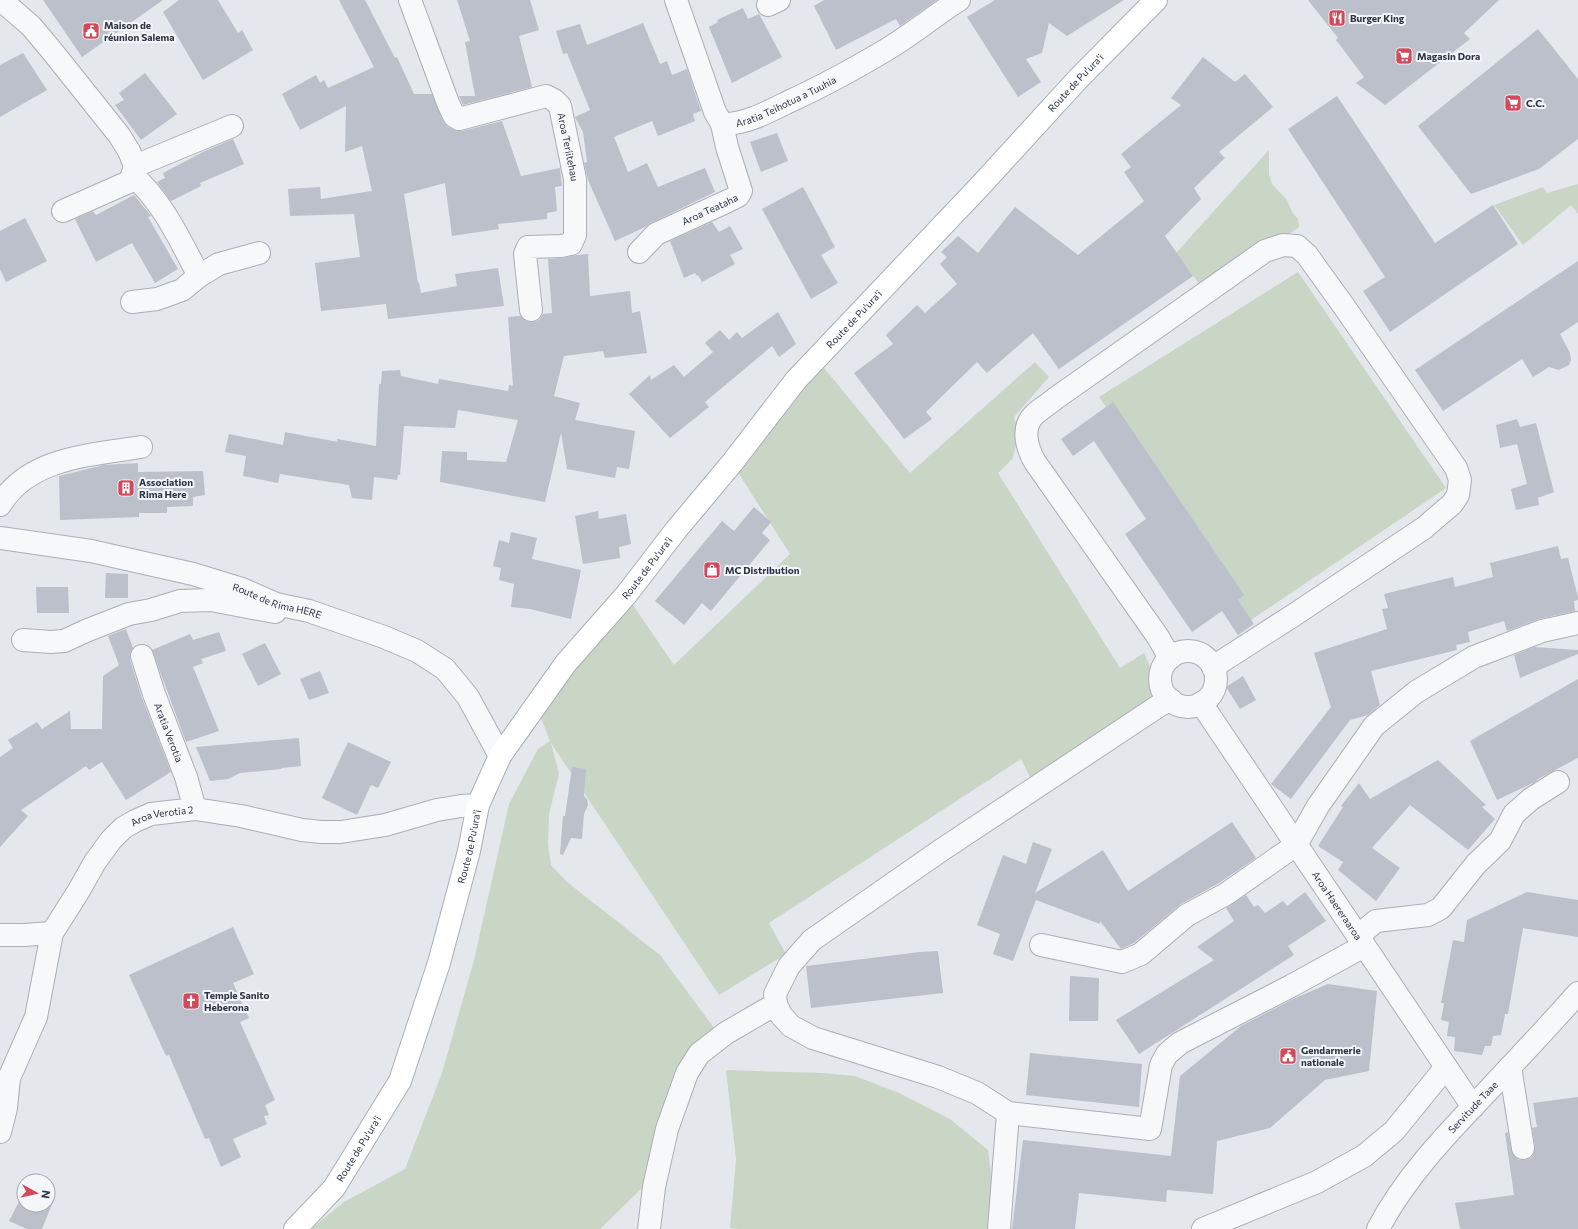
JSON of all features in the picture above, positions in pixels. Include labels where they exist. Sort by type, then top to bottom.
[{"type":"main road","name":"Route de Pu'ura'i","points":[[295,1229],[334,1188],[400,1081],[439,963],[469,851],[478,805],[500,756],[566,663],[626,595],[676,530],[732,463],[796,380],[981,185],[1078,79],[1156,0]]},
{"type":"street","points":[[1,0],[31,26],[119,135],[129,151],[134,170],[174,228],[199,276]]},
{"type":"street","name":"Aroa Teriitehau","points":[[410,0],[454,116],[459,119],[546,96],[554,100],[560,106],[575,179],[575,235],[571,244],[561,246],[528,247],[525,254],[531,310]]},
{"type":"street","name":"Aratia Teihotua a Tuuhia","points":[[676,0],[715,112],[722,124],[739,122],[768,112],[803,95],[887,50],[959,0]]},
{"type":"street","name":"Aroa Teataha","points":[[639,252],[656,234],[728,201],[738,196],[741,192],[727,147],[722,124]]},
{"type":"street","points":[[63,211],[121,186],[131,180],[134,170],[232,126]]},
{"type":"street","points":[[1170,658],[1153,631],[1035,462],[1026,443],[1027,429],[1033,416],[1056,398],[1265,251],[1283,245],[1297,246],[1307,255],[1344,305],[1456,468],[1460,480],[1458,495],[1452,504],[1424,528],[1213,667]]},
{"type":"street","points":[[132,302],[157,299],[182,290],[199,276],[219,264],[259,253]]},
{"type":"street","points":[[0,505],[7,493],[26,477],[44,467],[72,458],[142,447]]},
{"type":"street","name":"Route de Rima HERE","points":[[0,538],[90,550],[193,574],[242,588],[276,604],[309,611],[384,637],[417,651],[445,669],[468,697],[500,756]]},
{"type":"street","points":[[23,640],[50,642],[64,641],[129,614],[151,610],[180,601],[211,600],[246,608],[291,615],[309,611]]},
{"type":"street","points":[[1041,945],[1122,962],[1141,954],[1187,915],[1226,894],[1296,845],[1318,806],[1374,726],[1416,692],[1474,657],[1542,631],[1578,623]]},
{"type":"street","points":[[1191,651],[1200,654],[1207,659],[1213,667],[1216,674],[1216,683],[1208,700],[1191,707],[1182,706],[1166,696],[1162,687],[1161,678],[1162,669],[1170,658],[1182,652],[1191,651]]},
{"type":"street","name":"Aratia Verotia","points":[[142,656],[154,694],[186,777],[195,809]]},
{"type":"street","points":[[1171,700],[1160,705],[940,851],[812,940],[789,966],[775,994],[776,1004],[781,1015],[791,1026],[812,1038],[938,1077],[977,1094],[1008,1113],[1150,1129],[1161,1065],[1168,1054],[1180,1043],[1291,986],[1361,941],[1376,921],[1428,915],[1441,908],[1476,864],[1500,841],[1514,814],[1531,799],[1558,782]]},
{"type":"street","name":"Aroa Haereraaroa","points":[[1201,704],[1473,1107]]},
{"type":"street","name":"Aroa Verotia 2","points":[[0,1132],[6,1108],[5,1081],[36,1017],[52,933],[78,892],[94,862],[111,840],[123,828],[151,814],[195,809],[241,816],[302,830],[342,832],[385,825],[437,810],[478,805]]},
{"type":"street","points":[[0,935],[52,933]]},
{"type":"street","name":"Servitude Taae","points":[[1378,1229],[1389,1208],[1447,1134],[1578,993]]},
{"type":"street","points":[[649,1229],[654,1187],[667,1130],[687,1073],[699,1054],[726,1033],[776,1004]]},
{"type":"street","points":[[1203,1229],[1316,1182],[1364,1156],[1394,1131],[1446,1067]]},
{"type":"street","points":[[1510,1067],[1524,1148]]},
{"type":"street","points":[[999,1229],[1008,1113]]},
{"type":"green space","points":[[1269,150],[1269,174],[1272,184],[1287,200],[1292,212],[1298,219],[1299,227],[1206,293],[1176,253]]},
{"type":"green space","points":[[1578,184],[1578,214],[1571,205],[1523,245],[1494,205],[1543,187],[1547,193]]},
{"type":"green space","points":[[1298,272],[1446,488],[1251,620],[1099,397]]},
{"type":"green space","points":[[816,358],[910,473],[1035,362],[1049,377],[1014,417],[1019,432],[1013,458],[998,473],[1120,668],[1144,653],[1157,682],[1153,710],[1033,783],[1021,759],[769,923],[786,954],[719,995],[551,743],[559,774],[549,814],[548,844],[551,865],[567,882],[660,955],[720,1036],[702,1056],[643,1187],[600,1229],[311,1229],[344,1202],[405,1169],[442,1073],[474,960],[509,804],[538,749],[550,741],[536,705],[626,595],[674,665],[790,554],[732,463]]},
{"type":"green space","points":[[726,1070],[822,1073],[855,1076],[899,1093],[950,1119],[988,1150],[993,1193],[988,1229],[730,1228],[736,1159]]},
{"type":"building","name":"Maison de réunion Salema","points":[[43,0],[163,0],[82,57]]},
{"type":"building","points":[[179,0],[218,0],[238,33],[242,30],[253,50],[203,80],[163,12]]},
{"type":"building","points":[[339,0],[365,0],[395,58],[397,57],[414,94],[432,94],[443,121],[448,127],[457,131],[462,131],[502,121],[521,176],[560,168],[562,186],[555,187],[557,211],[547,213],[547,219],[498,224],[499,229],[452,236],[445,183],[404,194],[418,283],[419,282],[421,293],[457,286],[455,274],[498,268],[504,306],[388,319],[386,304],[321,311],[315,263],[360,257],[354,214],[290,216],[288,189],[320,187],[321,199],[372,191],[362,146],[345,152],[346,106],[300,130],[282,94],[316,75],[320,83],[324,80],[328,88],[374,67]]},
{"type":"building","points":[[457,0],[530,0],[539,30],[519,36],[532,87],[463,105],[459,96],[475,96],[465,42],[470,41]]},
{"type":"building","points":[[824,0],[937,0],[900,26],[896,19],[836,50],[814,6]]},
{"type":"building","points":[[995,0],[1124,0],[1067,36],[1049,23],[1042,53],[1026,59],[1041,82],[1018,97],[967,17]]},
{"type":"building","name":"Magasin Dora","points":[[1308,0],[1499,0],[1464,33],[1470,39],[1385,105],[1356,83],[1364,77],[1336,40],[1338,38]]},
{"type":"building","points":[[743,8],[748,19],[759,14],[782,57],[732,83],[709,27],[718,22],[717,20]]},
{"type":"building","points":[[643,23],[660,64],[667,61],[672,75],[687,69],[701,111],[693,114],[695,121],[658,136],[652,121],[614,137],[628,172],[647,163],[658,187],[705,168],[715,192],[615,241],[588,180],[584,163],[587,162],[583,132],[575,117],[590,110],[567,53],[563,54],[556,31],[580,24],[587,45]]},
{"type":"building","name":"C.C.","points":[[1538,29],[1578,79],[1578,139],[1539,169],[1471,194],[1418,126]]},
{"type":"building","points":[[23,53],[47,90],[0,117],[0,65]]},
{"type":"building","points":[[1203,57],[1235,82],[1245,74],[1273,107],[1219,152],[1225,158],[1194,188],[1201,199],[1165,236],[1193,276],[1059,369],[1033,333],[987,373],[977,362],[926,412],[932,419],[904,439],[854,373],[893,344],[886,335],[917,305],[925,313],[957,284],[940,264],[947,257],[941,252],[958,236],[978,253],[1015,207],[1078,255],[1144,201],[1124,172],[1131,167],[1121,154],[1181,105],[1171,98]]},
{"type":"building","points":[[145,73],[177,114],[141,140],[115,105],[124,100],[119,93]]},
{"type":"building","points":[[1337,96],[1435,243],[1493,205],[1518,244],[1390,332],[1363,291],[1385,277],[1288,129]]},
{"type":"building","points":[[777,133],[788,161],[761,172],[750,142]]},
{"type":"building","points":[[233,139],[244,164],[200,183],[201,186],[171,201],[157,182],[165,178],[163,173],[205,151]]},
{"type":"building","points":[[803,187],[835,247],[821,255],[838,283],[811,299],[762,209]]},
{"type":"building","points":[[134,195],[151,216],[148,217],[178,269],[155,283],[132,243],[96,262],[75,219],[93,211],[96,215]]},
{"type":"building","points":[[25,218],[47,261],[6,282],[0,269],[0,231]]},
{"type":"building","points":[[712,222],[719,232],[730,226],[743,249],[730,255],[735,264],[702,282],[695,273],[684,278],[670,241]]},
{"type":"building","points":[[588,254],[590,296],[630,291],[632,313],[640,311],[647,353],[605,358],[603,351],[564,356],[554,396],[580,403],[575,420],[635,431],[629,469],[617,467],[615,478],[567,469],[561,433],[545,502],[440,482],[442,451],[467,452],[467,460],[506,462],[518,420],[458,410],[455,428],[404,426],[400,475],[398,475],[397,480],[374,477],[372,500],[352,498],[349,485],[280,474],[278,483],[243,476],[246,456],[225,452],[229,434],[283,445],[285,432],[338,442],[337,439],[376,446],[379,384],[381,384],[382,371],[400,370],[401,376],[438,384],[439,379],[508,391],[509,385],[513,386],[508,317],[520,316],[526,321],[532,322],[539,320],[543,314],[552,313],[548,259]]},
{"type":"building","points":[[1578,261],[1578,322],[1560,334],[1570,353],[1571,360],[1569,365],[1559,370],[1549,367],[1533,377],[1522,359],[1443,411],[1415,370]]},
{"type":"building","points":[[778,312],[796,344],[779,357],[772,346],[705,402],[709,407],[670,438],[629,394],[650,375],[651,380],[674,365],[684,377],[713,352],[705,343],[720,330],[729,340],[737,332],[742,338]]},
{"type":"building","points":[[1113,402],[1244,595],[1238,600],[1254,624],[1238,635],[1222,611],[1192,632],[1125,534],[1146,519],[1094,441],[1073,456],[1061,439]]},
{"type":"building","points":[[1517,419],[1520,427],[1536,423],[1554,492],[1538,498],[1539,505],[1516,510],[1511,489],[1527,484],[1517,444],[1500,448],[1496,425]]},
{"type":"building","name":"Association Rima Here","points":[[138,463],[138,472],[203,471],[205,495],[193,497],[193,506],[167,507],[167,513],[139,513],[139,517],[60,520],[59,476],[104,465]]},
{"type":"building","name":"MC Distribution","points":[[754,507],[771,522],[762,533],[770,540],[711,611],[702,603],[684,625],[655,601],[722,521],[734,531]]},
{"type":"building","points":[[598,511],[599,519],[626,514],[631,544],[619,547],[620,558],[583,564],[575,516]]},
{"type":"building","points":[[511,532],[537,538],[532,559],[581,570],[571,619],[530,609],[511,607],[514,584],[499,580],[501,568],[493,566],[499,540],[509,543]]},
{"type":"building","points":[[1558,546],[1561,559],[1568,558],[1578,597],[1578,600],[1574,601],[1575,611],[1539,619],[1507,631],[1504,621],[1468,632],[1470,642],[1456,645],[1457,650],[1371,671],[1380,705],[1368,715],[1350,720],[1291,799],[1271,784],[1331,707],[1314,653],[1387,629],[1382,609],[1388,608],[1384,594],[1453,577],[1455,587],[1493,577],[1490,563]]},
{"type":"building","points":[[106,573],[128,574],[128,598],[105,598]]},
{"type":"building","points":[[36,587],[68,587],[69,613],[37,613]]},
{"type":"building","points":[[126,629],[133,648],[130,654],[130,660],[142,698],[171,772],[126,800],[102,762],[89,770],[86,766],[21,810],[28,816],[0,847],[0,757],[13,748],[8,740],[37,722],[42,729],[70,711],[71,729],[102,729],[103,676],[119,665],[108,636]]},
{"type":"building","points":[[219,632],[226,651],[201,659],[203,663],[193,667],[219,731],[186,742],[152,650],[190,634],[193,640]]},
{"type":"building","points":[[265,643],[281,674],[258,686],[242,654]]},
{"type":"building","points":[[1534,647],[1578,650],[1578,654],[1520,678],[1514,655]]},
{"type":"building","points":[[320,671],[329,693],[309,700],[300,679]]},
{"type":"building","points":[[1243,676],[1256,700],[1240,709],[1226,687]]},
{"type":"building","points":[[1578,679],[1578,758],[1535,782],[1497,800],[1470,741]]},
{"type":"building","points":[[299,738],[301,766],[240,773],[228,779],[210,781],[196,747]]},
{"type":"building","points":[[348,742],[391,762],[378,788],[371,785],[357,815],[322,798]]},
{"type":"building","points":[[1438,760],[1486,805],[1482,807],[1495,819],[1468,850],[1410,805],[1372,848],[1400,868],[1376,901],[1338,870],[1343,862],[1318,846],[1343,807],[1341,806],[1359,783],[1370,799]]},
{"type":"building","points":[[572,767],[586,769],[584,796],[587,799],[588,805],[584,814],[582,839],[571,838],[563,855],[560,854],[563,816],[565,816]]},
{"type":"building","points":[[1232,822],[1256,858],[1219,883],[1181,904],[1134,943],[1121,949],[1100,921],[1100,924],[1036,900],[1013,961],[993,954],[1000,934],[977,925],[1003,855],[1026,864],[1033,842],[1052,849],[1035,893],[1103,850],[1128,891]]},
{"type":"building","points":[[1305,892],[1326,921],[1288,946],[1294,955],[1139,1054],[1116,1020],[1214,960],[1197,947],[1234,921],[1226,908],[1246,895],[1254,907],[1258,905],[1265,913],[1283,901],[1287,906]]},
{"type":"building","points":[[1527,892],[1578,900],[1578,937],[1523,928],[1508,1014],[1505,1014],[1501,1035],[1493,1036],[1491,1046],[1485,1046],[1482,1055],[1454,1051],[1455,1037],[1447,1036],[1449,1022],[1441,1020],[1444,1003],[1441,1003],[1453,940],[1464,942],[1467,920]]},
{"type":"building","points":[[233,927],[254,974],[233,983],[249,1018],[240,1022],[275,1100],[265,1105],[269,1115],[264,1116],[267,1124],[233,1139],[241,1157],[221,1167],[209,1138],[205,1139],[169,1055],[166,1056],[129,975]]},
{"type":"building","points":[[938,951],[943,993],[811,1008],[806,966]]},
{"type":"building","points":[[1070,976],[1099,978],[1098,1021],[1069,1021]]},
{"type":"building","name":"Gendarmerie nationale","points":[[1328,984],[1377,991],[1369,1071],[1325,1080],[1270,1128],[1217,1141],[1213,1194],[1167,1190],[1166,1202],[1079,1193],[1075,1229],[1012,1229],[1023,1140],[1171,1156],[1180,1076],[1241,1026],[1293,999]]},
{"type":"building","points":[[1030,1053],[1142,1064],[1139,1107],[1026,1095]]},
{"type":"building","points":[[1578,1097],[1578,1229],[1460,1229],[1455,1203],[1514,1195],[1505,1133],[1508,1132],[1511,1150],[1514,1156],[1519,1160],[1531,1158],[1534,1153],[1535,1146],[1532,1128],[1537,1127],[1533,1103]]},
{"type":"building","points":[[16,1207],[16,1213],[48,1213],[42,1229],[27,1229],[9,1221]]},
{"type":"place","name":"Burger King","points":[[1337,18]]},
{"type":"place","name":"Maison de réunion Salema","points":[[91,31]]},
{"type":"place","name":"Magasin Dora","points":[[1404,56]]},
{"type":"place","name":"C.C.","points":[[1513,103]]},
{"type":"place","name":"Association Rima Here","points":[[126,488]]},
{"type":"place","name":"MC Distribution","points":[[712,570]]},
{"type":"place","name":"Temple Sanito Heberona","points":[[191,1001]]},
{"type":"place","name":"Gendarmerie nationale","points":[[1288,1056]]}]
